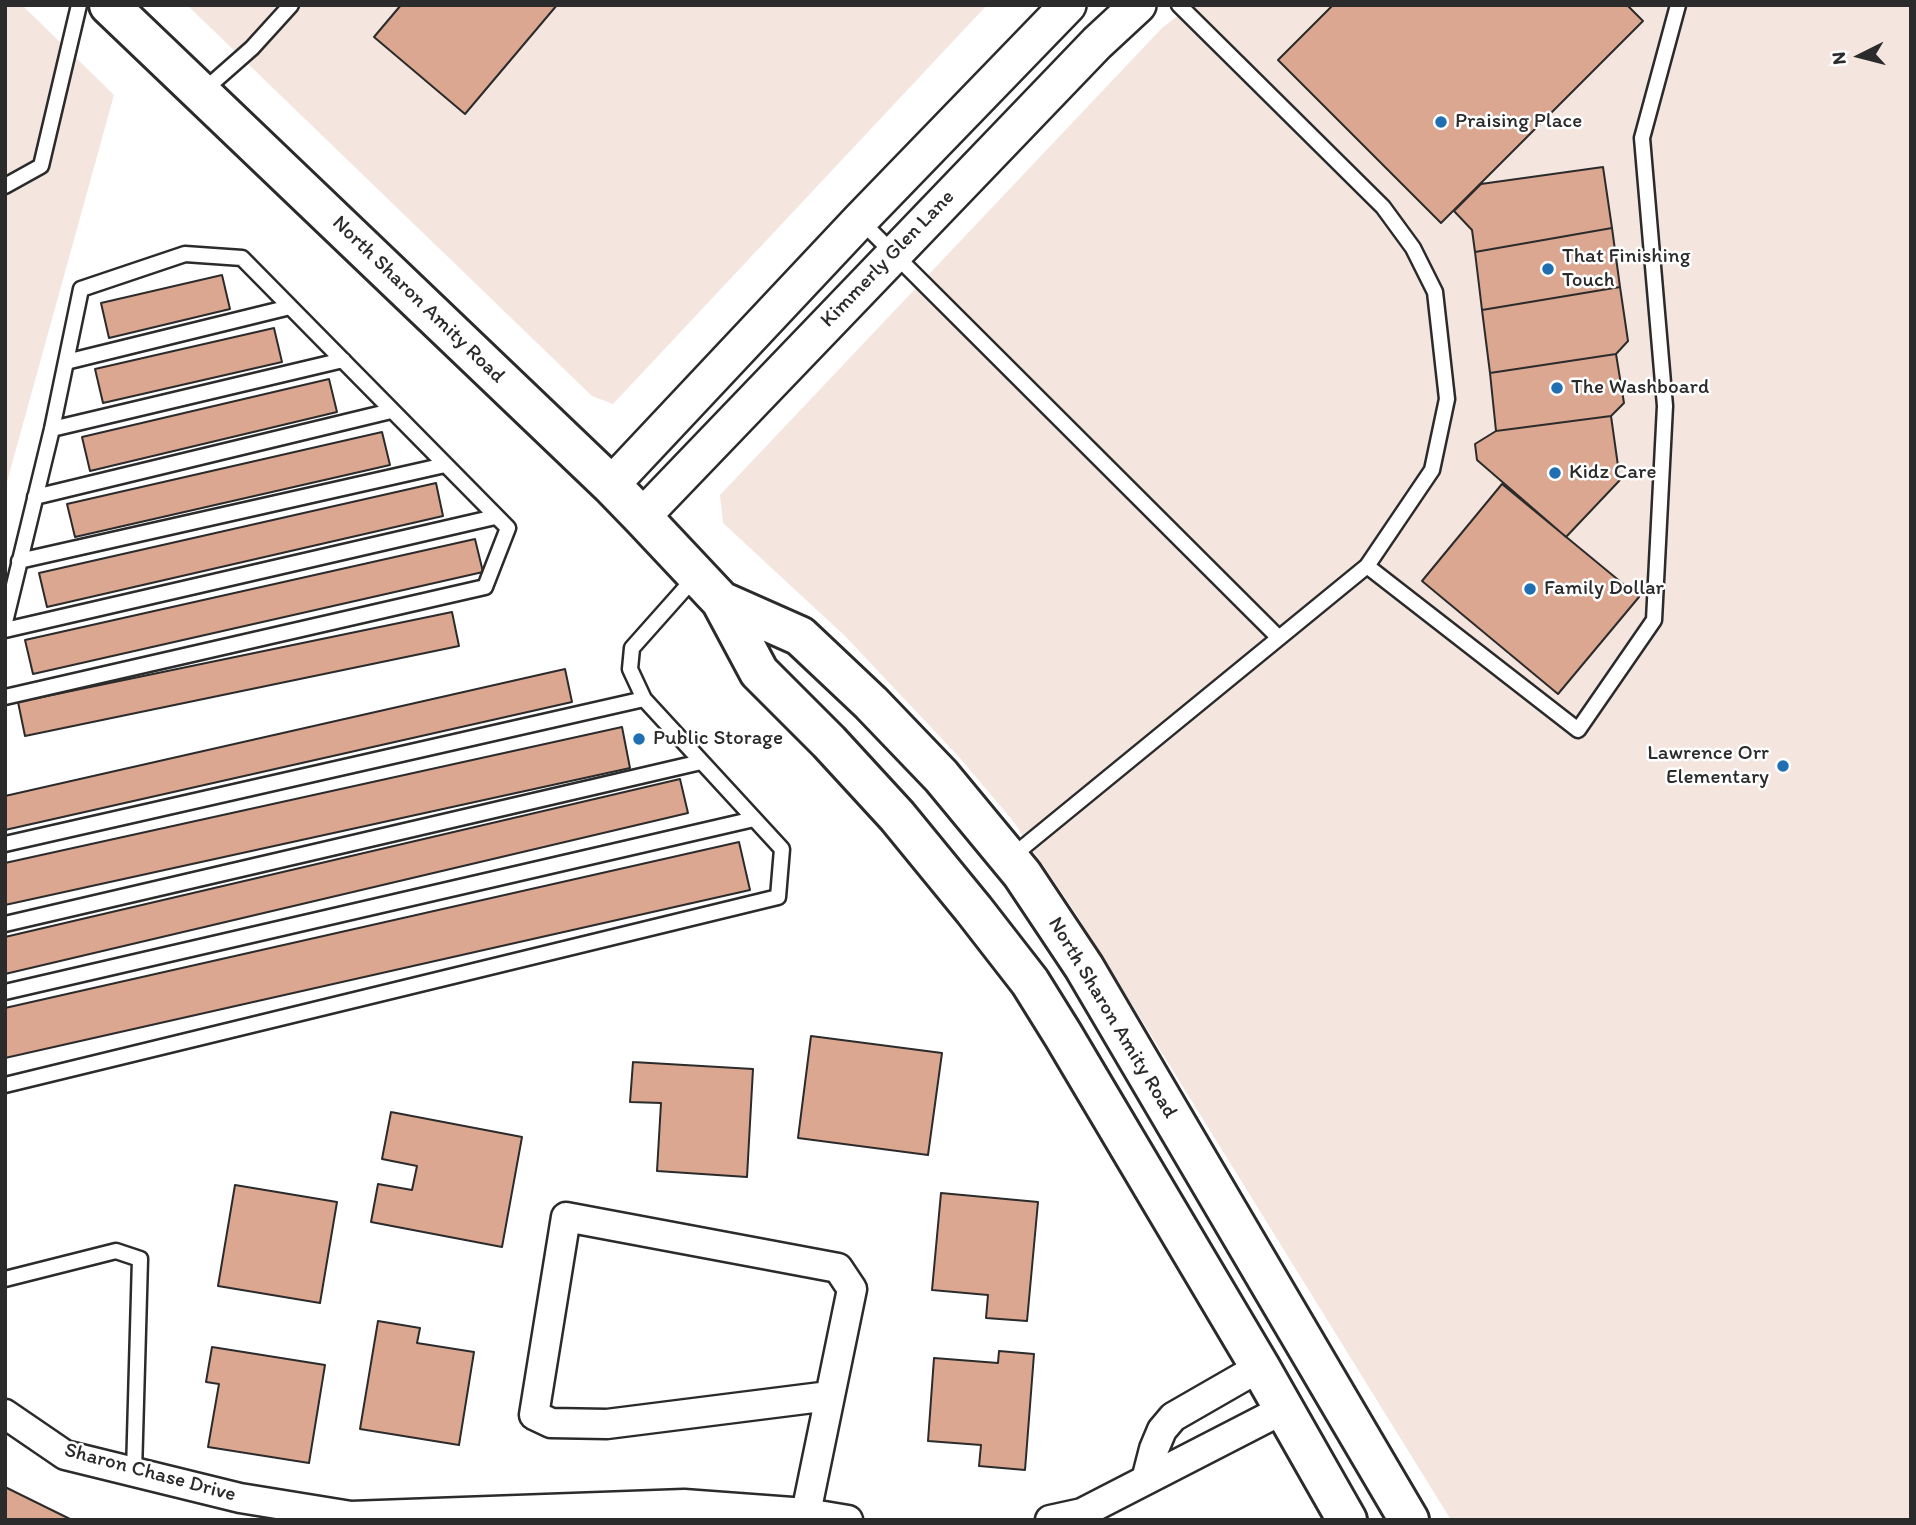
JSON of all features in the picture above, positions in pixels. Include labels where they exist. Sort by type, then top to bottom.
[{"type":"main road","name":"North Sharon Amity Road","points":[[109,5],[611,485],[709,588],[759,672],[830,742],[897,816],[1030,982],[1260,1367],[1347,1520]]},
{"type":"main road","name":"North Sharon Amity Road","points":[[709,588],[800,636],[871,703],[941,776],[1022,874],[1084,967],[1409,1520]]},
{"type":"main road","points":[[1260,1367],[1291,1383],[1322,1418],[1384,1520]]},
{"type":"street","points":[[611,485],[860,220],[1068,5]]},
{"type":"street","name":"Kimmerly Glen Lane","points":[[642,517],[1097,43],[1138,5]]},
{"type":"street","points":[[806,1513],[852,1289],[838,1268],[566,1217],[534,1415],[551,1423],[607,1424],[830,1396]]},
{"type":"street","points":[[1146,1480],[1154,1448],[1162,1430],[1173,1417],[1260,1367]]},
{"type":"street","points":[[1049,1520],[1082,1513],[1284,1409]]},
{"type":"street","name":"Sharon Chase Drive","points":[[5,1414],[65,1455],[240,1498],[340,1517],[467,1516],[684,1504],[806,1513],[848,1520]]},
{"type":"lane","points":[[5,186],[41,166],[79,5]]},
{"type":"lane","points":[[201,93],[252,48],[291,5]]},
{"type":"lane","points":[[1009,859],[1367,566],[1432,470],[1447,399],[1435,292],[1413,248],[1383,207],[1179,5]]},
{"type":"lane","points":[[1367,566],[1578,730],[1654,620],[1665,406],[1642,138],[1678,5]]},
{"type":"lane","points":[[860,220],[1279,638]]},
{"type":"lane","points":[[5,622],[52,429],[81,289],[185,254],[242,258],[508,528],[485,587],[5,697]]},
{"type":"lane","points":[[66,362],[290,307]]},
{"type":"lane","points":[[52,429],[342,360]]},
{"type":"lane","points":[[35,497],[391,411]]},
{"type":"lane","points":[[19,561],[445,465]]},
{"type":"lane","points":[[5,630],[495,517]]},
{"type":"lane","points":[[5,1085],[778,897],[782,849],[644,699],[630,669],[632,648],[709,588]]},
{"type":"lane","points":[[5,845],[644,699]]},
{"type":"lane","points":[[5,924],[701,762]]},
{"type":"lane","points":[[5,992],[754,819]]},
{"type":"lane","points":[[5,1279],[116,1251],[140,1259],[134,1472]]},
{"type":"shaded area","points":[[5,5],[22,5],[114,95],[5,489]]},
{"type":"shaded area","points":[[187,5],[987,5],[613,404],[592,396]]},
{"type":"shaded area","points":[[1192,5],[1911,5],[1911,1520],[1451,1520],[1076,914],[1013,821],[959,757],[845,636],[723,523],[720,495],[1162,28]]},
{"type":"building","points":[[401,5],[557,5],[465,114],[374,37]]},
{"type":"building","name":"Praising Place","points":[[1333,5],[1627,5],[1643,21],[1441,223],[1278,60]]},
{"type":"building","points":[[1603,167],[1612,228],[1475,252],[1472,230],[1454,211],[1481,184]]},
{"type":"building","name":"That Finishing Touch","points":[[1612,228],[1620,287],[1482,310],[1475,252]]},
{"type":"building","points":[[222,275],[230,309],[109,338],[101,303]]},
{"type":"building","points":[[1620,287],[1628,341],[1616,354],[1490,373],[1482,310]]},
{"type":"building","points":[[274,328],[282,362],[103,403],[95,369]]},
{"type":"building","name":"The Washboard","points":[[1616,354],[1624,403],[1611,416],[1496,431],[1490,373]]},
{"type":"building","points":[[329,379],[337,412],[90,471],[82,437]]},
{"type":"building","name":"Kidz Care","points":[[1611,416],[1620,480],[1566,537],[1477,460],[1475,444],[1496,431]]},
{"type":"building","points":[[382,432],[390,465],[75,537],[67,504]]},
{"type":"building","points":[[436,483],[443,516],[47,607],[39,573]]},
{"type":"building","name":"Family Dollar","points":[[1502,484],[1639,597],[1558,694],[1422,581]]},
{"type":"building","points":[[475,539],[483,572],[33,674],[25,640]]},
{"type":"building","points":[[452,612],[459,646],[25,736],[18,702]]},
{"type":"building","points":[[565,669],[572,702],[5,830],[5,796]]},
{"type":"building","points":[[622,727],[630,768],[5,905],[5,863]]},
{"type":"building","points":[[680,779],[688,813],[5,974],[5,937]]},
{"type":"building","points":[[739,842],[750,890],[5,1058],[5,1008]]},
{"type":"building","points":[[811,1036],[942,1053],[928,1155],[798,1138]]},
{"type":"building","points":[[633,1062],[753,1069],[747,1177],[657,1171],[661,1103],[630,1102]]},
{"type":"building","points":[[391,1112],[522,1137],[502,1247],[371,1222],[378,1184],[412,1190],[417,1166],[382,1159]]},
{"type":"building","points":[[235,1185],[337,1202],[320,1303],[218,1286]]},
{"type":"building","points":[[941,1193],[1038,1202],[1027,1321],[986,1318],[988,1295],[932,1290]]},
{"type":"building","points":[[378,1321],[420,1328],[417,1343],[474,1352],[459,1445],[360,1429]]},
{"type":"building","points":[[212,1347],[325,1365],[309,1463],[208,1447],[219,1384],[206,1382]]},
{"type":"building","points":[[999,1351],[1034,1354],[1025,1470],[979,1466],[981,1445],[928,1441],[934,1358],[998,1363]]},
{"type":"building","points":[[5,1487],[72,1520],[5,1520]]},
{"type":"place","name":"Praising Place","points":[[1441,122]]},
{"type":"place","name":"That Finishing Touch","points":[[1548,269]]},
{"type":"place","name":"The Washboard","points":[[1557,388]]},
{"type":"place","name":"Kidz Care","points":[[1555,473]]},
{"type":"place","name":"Family Dollar","points":[[1530,589]]},
{"type":"place","name":"Public Storage","points":[[639,739]]},
{"type":"place","name":"Lawrence Orr Elementary","points":[[1783,766]]}]
